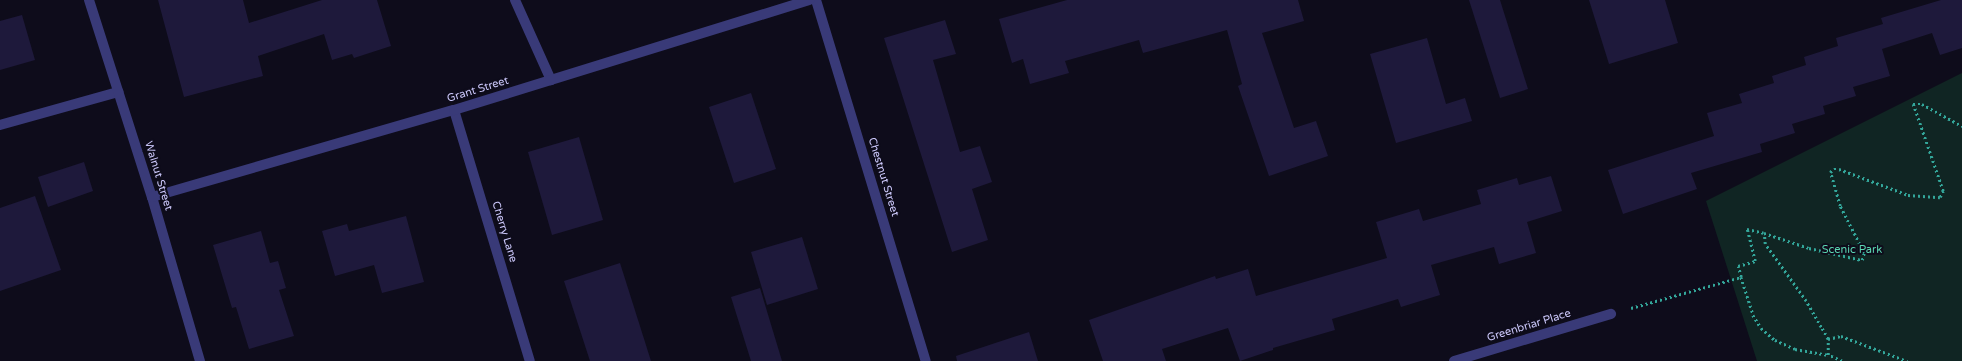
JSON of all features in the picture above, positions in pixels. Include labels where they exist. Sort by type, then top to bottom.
[{"type":"street","name":"Walnut Street","points":[[89,0],[152,196],[200,361]]},
{"type":"street","points":[[514,0],[550,80]]},
{"type":"street","name":"Grant Street","points":[[152,196],[454,110],[809,0]]},
{"type":"street","name":"Chestnut Street","points":[[816,0],[926,361]]},
{"type":"street","points":[[0,125],[118,92]]},
{"type":"street","name":"Cherry Lane","points":[[454,110],[530,361]]},
{"type":"street","name":"Greenbriar Place","points":[[1454,361],[1611,314]]},
{"type":"path","points":[[1842,361],[1828,355],[1795,349],[1775,340],[1761,328],[1753,315],[1738,266],[1756,261],[1747,229],[1809,248],[1862,260],[1864,254],[1840,206],[1830,172],[1834,169],[1839,169],[1871,183],[1908,194],[1940,197],[1943,191],[1913,104],[1917,102],[1922,104],[1962,126]]},
{"type":"path","points":[[1765,234],[1762,237],[1765,244],[1806,301],[1828,339],[1828,355]]},
{"type":"path","points":[[1611,314],[1741,277]]},
{"type":"path","points":[[1828,339],[1841,336],[1907,361]]},
{"type":"green space","name":"Scenic Park","points":[[1962,73],[1962,361],[1757,361],[1706,201]]},
{"type":"building","points":[[158,0],[243,0],[249,23],[322,0],[377,0],[391,46],[354,58],[352,54],[332,60],[324,34],[258,56],[263,76],[184,97]]},
{"type":"building","points":[[1067,0],[1298,0],[1304,21],[1262,33],[1294,128],[1316,121],[1328,156],[1269,176],[1238,86],[1242,84],[1227,30],[1143,53],[1139,40],[1065,61],[1069,73],[1030,84],[1023,59],[1012,63],[999,19]]},
{"type":"building","points":[[1469,0],[1500,0],[1528,89],[1500,98]]},
{"type":"building","points":[[1589,0],[1665,0],[1678,43],[1609,64]]},
{"type":"building","points":[[1941,0],[1962,0],[1962,48],[1940,55],[1932,33],[1882,49],[1890,76],[1853,87],[1856,96],[1823,106],[1825,114],[1792,124],[1795,133],[1760,144],[1762,152],[1691,173],[1697,189],[1623,214],[1608,170],[1714,136],[1707,113],[1742,103],[1739,94],[1774,83],[1772,76],[1806,65],[1804,57],[1838,46],[1836,38],[1883,24],[1881,18]]},
{"type":"building","points":[[22,15],[35,60],[0,70],[0,21]]},
{"type":"building","points":[[945,20],[956,54],[933,60],[960,152],[980,146],[992,182],[972,189],[988,240],[952,252],[884,38]]},
{"type":"building","points":[[1427,38],[1446,104],[1465,98],[1472,121],[1396,143],[1370,54]]},
{"type":"building","points":[[751,93],[776,169],[734,183],[709,107]]},
{"type":"building","points":[[579,137],[603,220],[552,235],[528,152]]},
{"type":"building","points":[[84,162],[93,191],[48,207],[38,177]]},
{"type":"building","points":[[1551,176],[1562,211],[1527,222],[1536,253],[1499,264],[1494,247],[1431,265],[1440,295],[1401,307],[1398,299],[1332,319],[1335,330],[1273,348],[1273,350],[1240,361],[1228,328],[1162,349],[1166,361],[1103,361],[1089,320],[1215,276],[1216,279],[1248,269],[1256,296],[1387,258],[1376,222],[1419,209],[1423,221],[1481,204],[1477,190],[1517,178],[1519,185]]},
{"type":"building","points":[[35,196],[61,270],[0,291],[0,208]]},
{"type":"building","points":[[406,216],[424,282],[382,293],[374,265],[335,276],[322,231],[347,224],[349,231]]},
{"type":"building","points":[[261,231],[270,263],[278,261],[286,288],[279,290],[294,336],[249,349],[236,307],[232,308],[213,245]]},
{"type":"building","points":[[802,237],[818,289],[767,305],[751,252]]},
{"type":"building","points":[[620,263],[651,361],[590,361],[564,281]]},
{"type":"building","points":[[760,288],[782,361],[751,361],[731,297]]},
{"type":"building","points":[[1029,332],[1038,361],[957,361],[956,356]]}]
